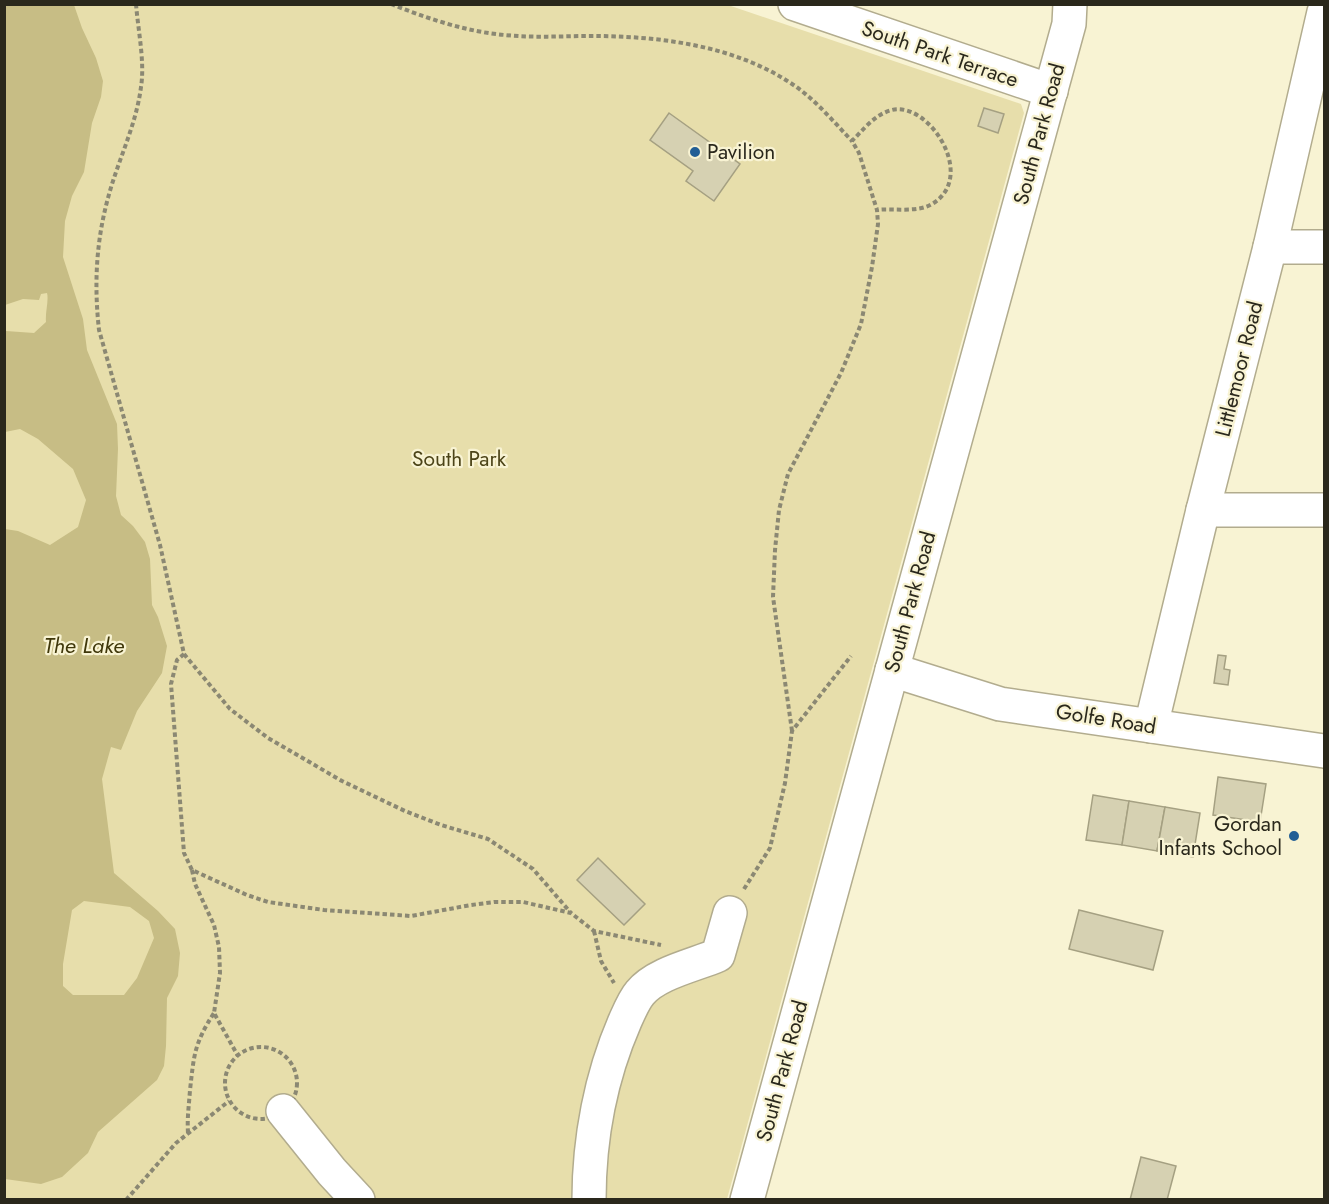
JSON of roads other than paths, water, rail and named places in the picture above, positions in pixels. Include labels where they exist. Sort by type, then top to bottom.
[{"type":"street","name":"South Park Terrace","points":[[795,4],[1051,91]]},
{"type":"street","name":"South Park Road","points":[[747,1200],[1051,91],[1069,24],[1070,4]]},
{"type":"street","name":"Littlemoor Road","points":[[1151,726],[1270,247],[1324,12]]},
{"type":"street","points":[[1270,247],[1324,248]]},
{"type":"street","points":[[1203,510],[1324,510]]},
{"type":"street","name":"Golfe Road","points":[[892,670],[1000,704],[1324,751]]},
{"type":"street","points":[[589,1200],[591,1152],[607,1072],[612,1052],[634,1003],[640,992],[659,978],[718,955],[730,913]]},
{"type":"street","points":[[283,1112],[357,1200]]},
{"type":"water","name":"The Lake","points":[[5,4],[74,5],[103,81],[101,97],[92,123],[84,172],[72,196],[65,221],[63,257],[83,319],[87,350],[117,424],[116,496],[121,515],[145,542],[150,559],[152,605],[167,646],[162,673],[137,711],[121,750],[111,747],[102,779],[114,873],[175,929],[180,953],[178,976],[167,998],[164,1066],[157,1080],[98,1132],[88,1153],[62,1177],[41,1184],[5,1179],[5,529],[18,531],[50,545],[78,527],[86,500],[73,469],[38,439],[20,429],[5,432],[5,328],[6,331],[34,333],[46,322],[47,293],[41,294],[39,300],[23,299],[5,305]],"holes":[[[84,901],[130,907],[149,921],[154,938],[137,978],[124,995],[73,995],[63,986],[63,964],[72,910]]]},
{"type":"place","name":"Pavilion","points":[[695,152]]},
{"type":"place","name":"Gordan Infants School","points":[[1294,836]]},
{"type":"park label","name":"South Park","points":[[459,459]]}]
